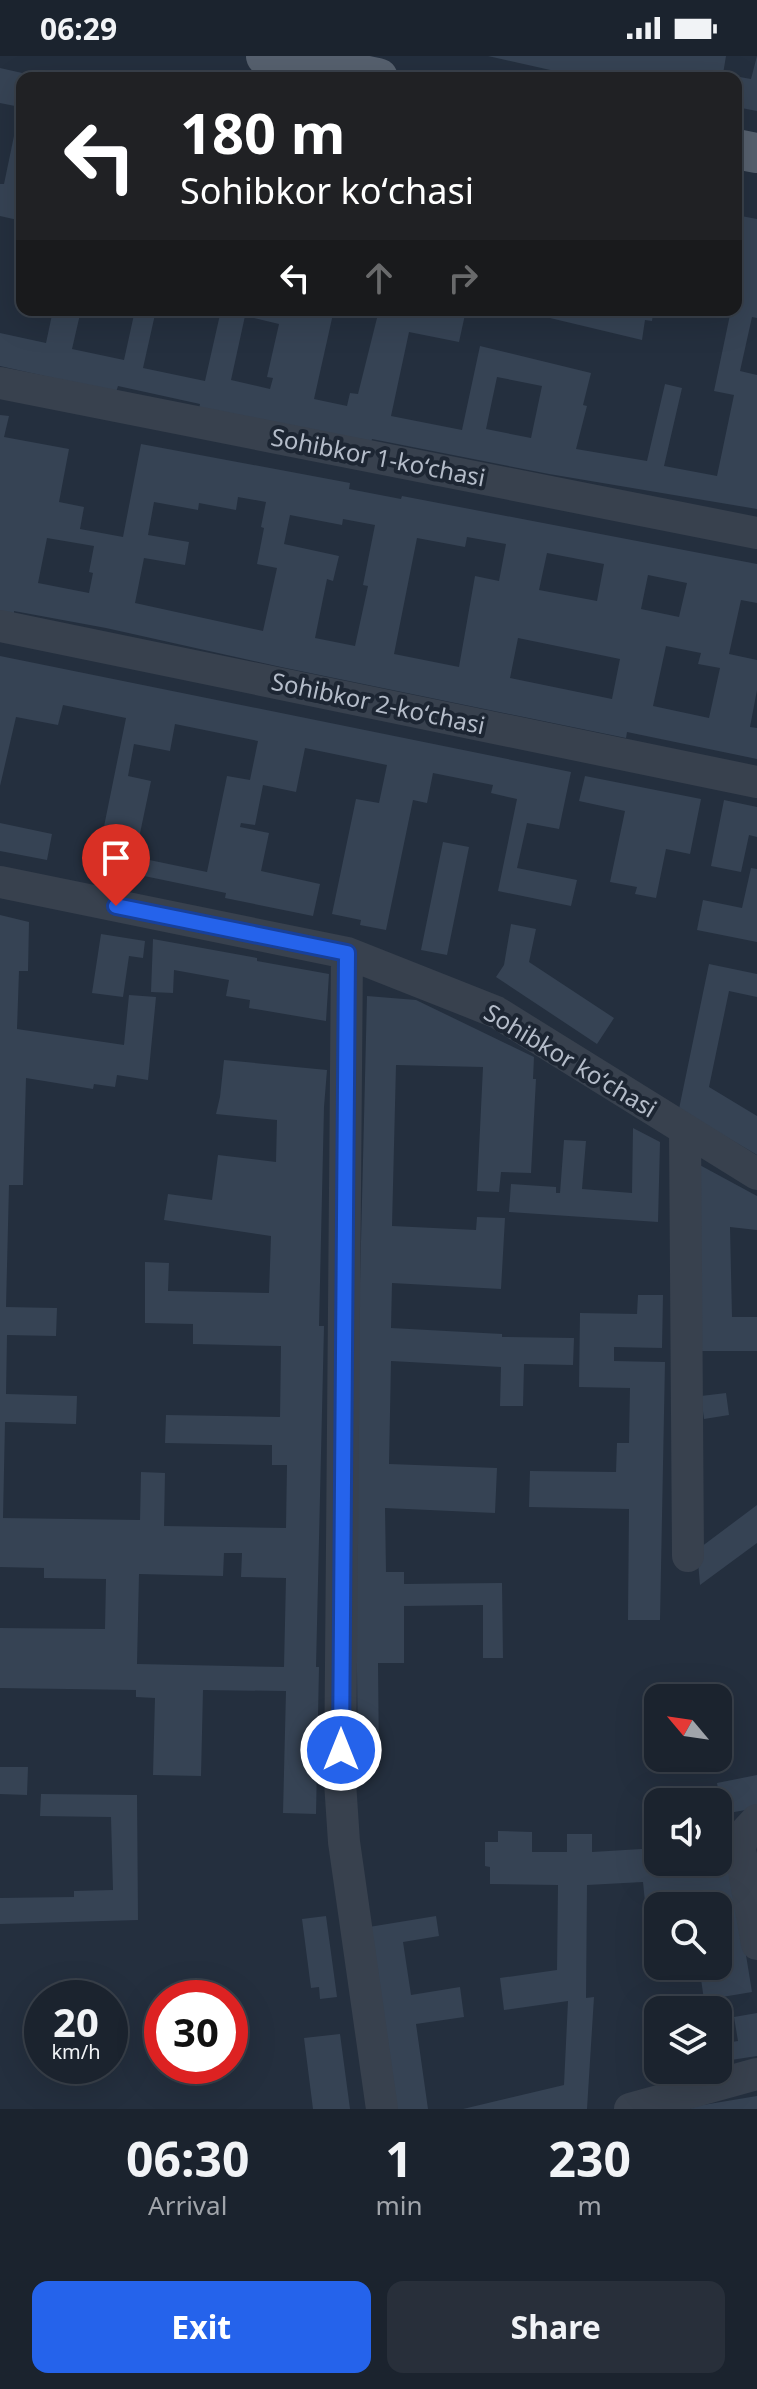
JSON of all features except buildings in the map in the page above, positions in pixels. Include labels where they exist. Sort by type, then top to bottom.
[{"type":"main road","points":[[266,56],[347,72]]},
{"type":"street","name":"Sohibkor 1-koʻchasi","points":[[0,383],[757,533]]},
{"type":"street","name":"Sohibkor 2-koʻchasi","points":[[0,626],[757,782]]},
{"type":"street","name":"Sohibkor koʻchasi","points":[[0,882],[347,953],[496,1012],[757,1174]]},
{"type":"street","points":[[347,953],[340,1782],[344,1842],[382,2109]]},
{"type":"street","points":[[685,1130],[688,1556]]},
{"type":"street","points":[[757,1820],[744,1834],[740,1849],[757,1944]]},
{"type":"street","points":[[630,2109],[757,2074]]},
{"type":"route","points":[[116,906],[347,953],[341,1750]]}]
